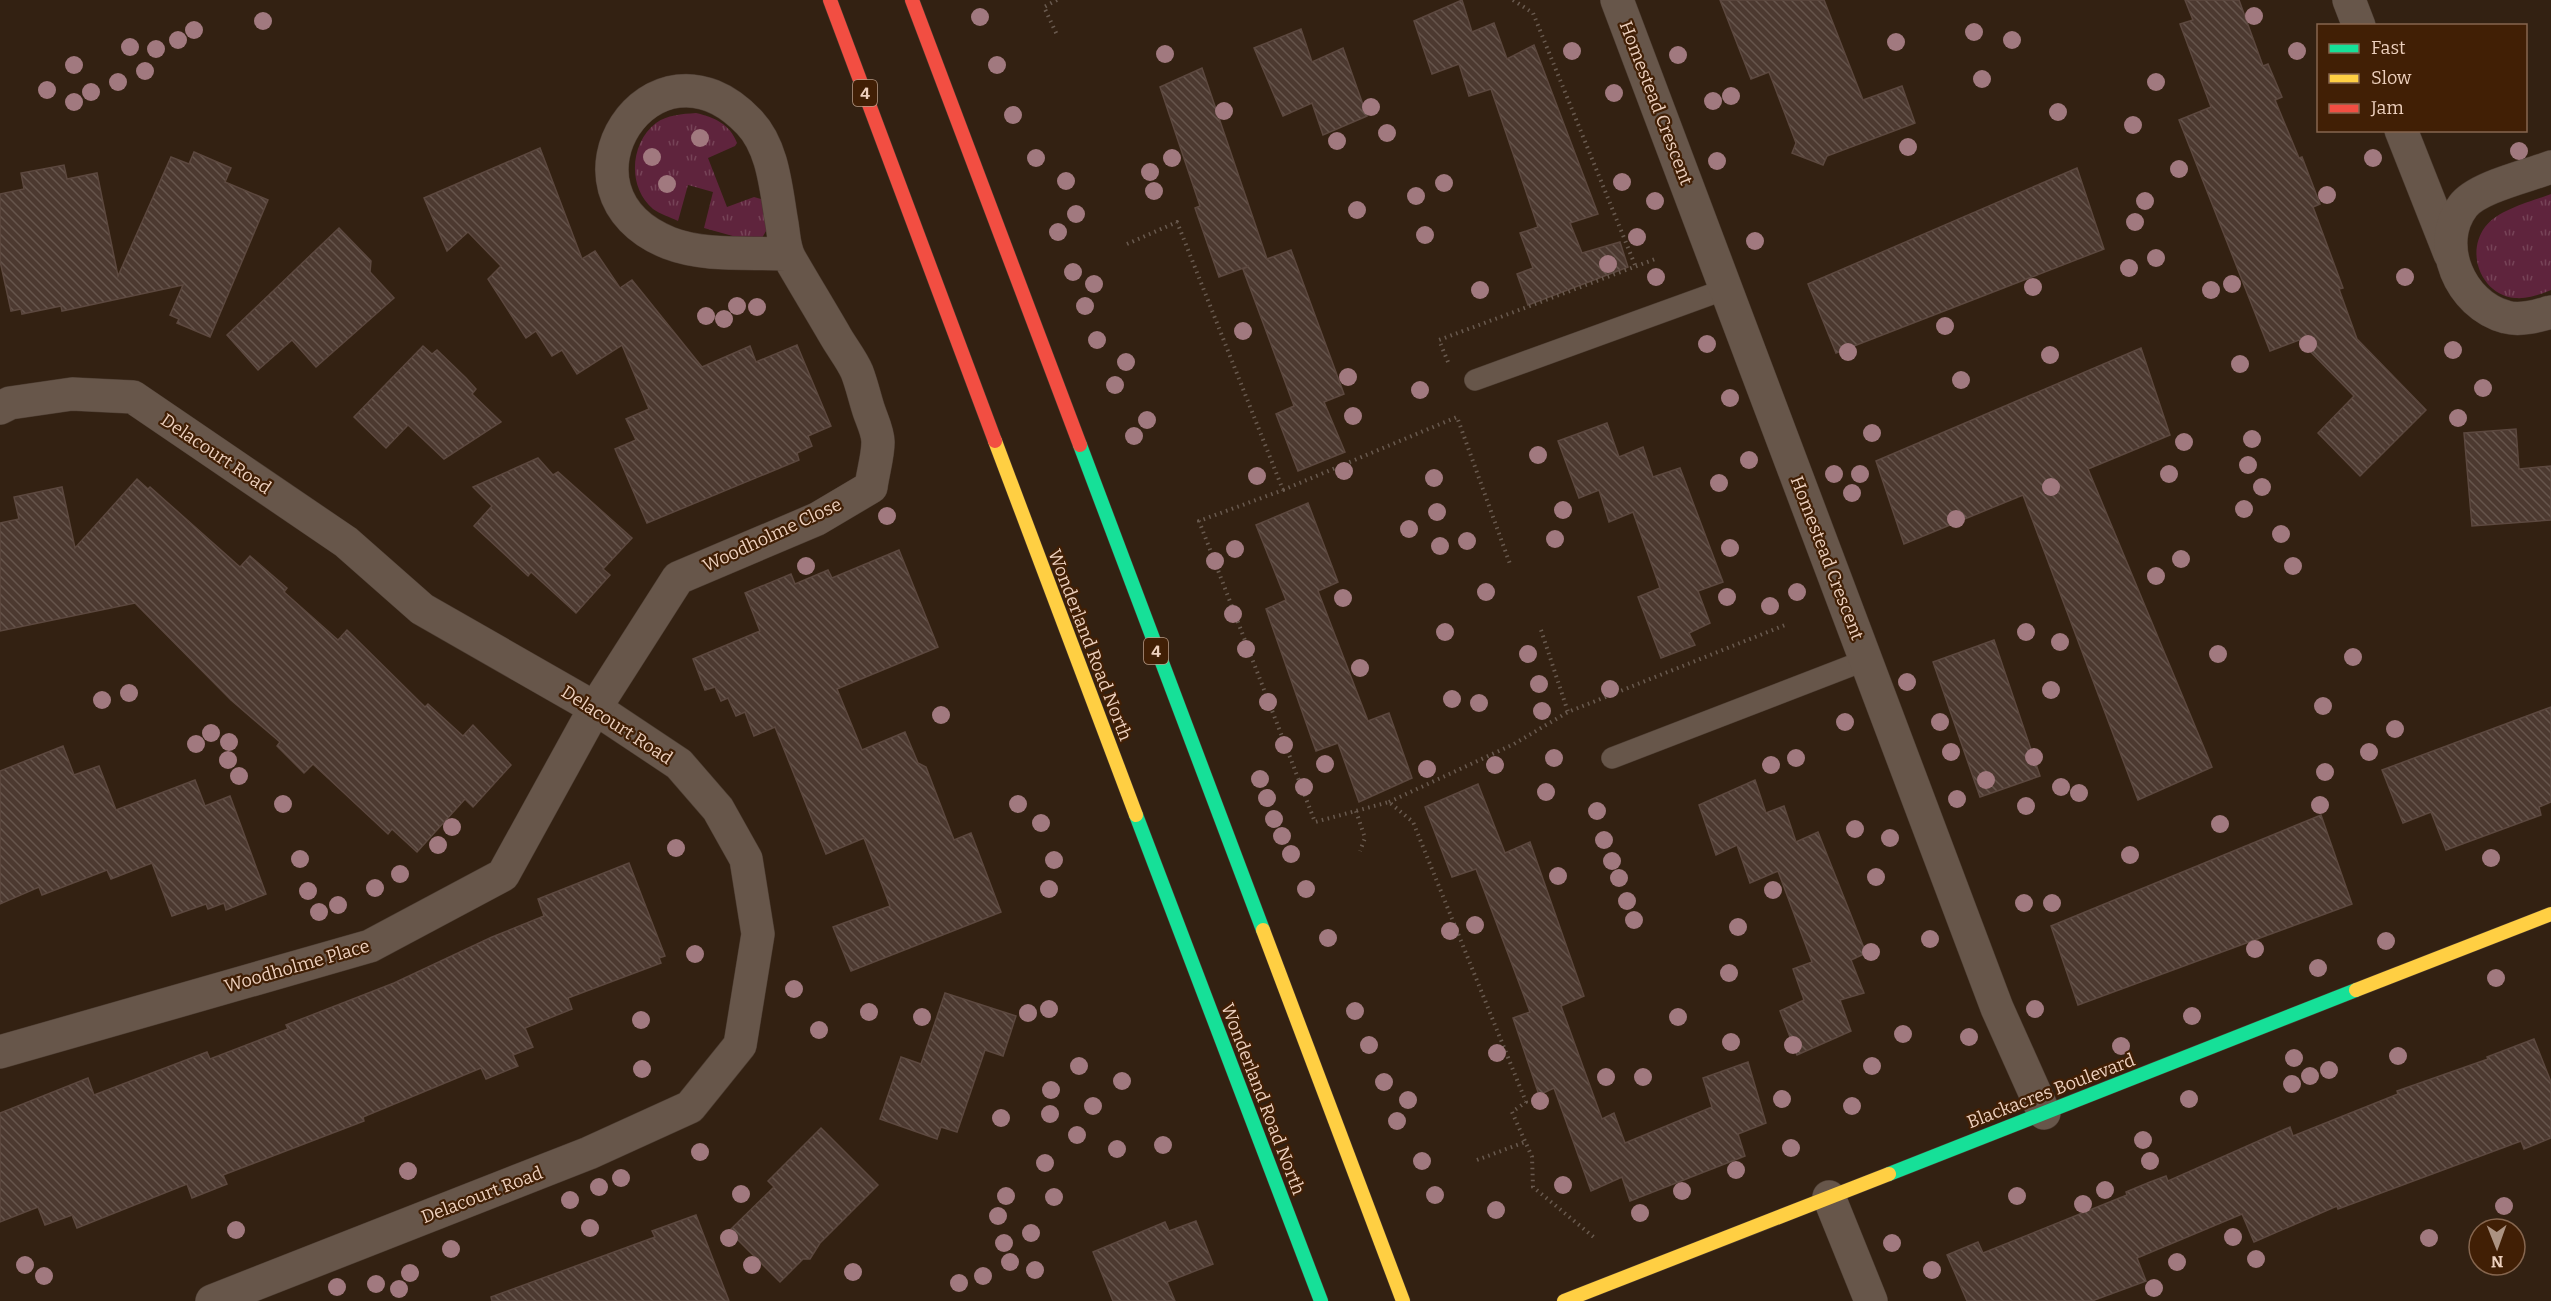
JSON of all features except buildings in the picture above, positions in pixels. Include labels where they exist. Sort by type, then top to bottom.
[{"type":"main road","name":"Wonderland Road North","points":[[830,0],[1213,1021],[1321,1301]]},
{"type":"main road","name":"4","points":[[912,0],[1403,1301]]},
{"type":"main road","name":"Blackacres Boulevard","points":[[1564,1301],[2551,914]]},
{"type":"street","name":"Homestead Crescent","points":[[1617,0],[1997,1008],[2044,1113]]},
{"type":"street","points":[[2349,0],[2358,24]]},
{"type":"street","name":"Woodholme Close","points":[[595,708],[678,578],[817,519],[871,487],[878,440],[856,371],[786,254],[771,165],[762,141],[749,122],[730,106],[701,92],[676,92],[651,100],[628,118],[616,141],[611,170],[618,195],[630,215],[648,232],[670,243],[700,250],[786,254]]},
{"type":"street","points":[[2402,132],[2459,279],[2472,296],[2489,310],[2506,317],[2527,318],[2551,312]]},
{"type":"street","points":[[2452,260],[2450,240],[2455,221],[2464,205],[2478,194],[2551,167]]},
{"type":"street","name":"Delacourt Road","points":[[0,408],[10,403],[72,394],[133,397],[346,542],[422,609],[595,708],[679,764],[718,810],[746,859],[758,934],[740,1045],[690,1107],[589,1153],[212,1301]]},
{"type":"street","name":"Woodholme Place","points":[[0,1052],[370,946],[503,875],[595,708]]},
{"type":"street","points":[[1829,1197],[1871,1301]]},
{"type":"lane","points":[[1475,380],[1726,290]]},
{"type":"lane","points":[[1611,758],[1866,660]]},
{"type":"path","points":[[1057,0],[1044,7],[1058,37]]},
{"type":"path","points":[[1513,0],[1533,13],[1635,265]]},
{"type":"path","points":[[1127,244],[1177,222],[1283,490]]},
{"type":"path","points":[[1449,367],[1439,340],[1658,258]]},
{"type":"path","points":[[1510,564],[1456,417],[1283,490],[1199,521],[1315,822],[1389,802],[1514,744],[1568,712],[1785,626]]},
{"type":"path","points":[[1541,630],[1568,712]]},
{"type":"path","points":[[1389,802],[1413,822],[1526,1102],[1512,1112],[1532,1157],[1533,1187],[1596,1239]]},
{"type":"path","points":[[1356,811],[1365,838],[1360,851]]},
{"type":"path","points":[[1477,1161],[1525,1142]]},
{"type":"green space","points":[[696,113],[721,122],[734,136],[737,143],[735,146],[708,158],[727,207],[754,197],[761,199],[770,224],[762,238],[747,240],[704,228],[713,192],[688,185],[678,221],[653,209],[639,189],[635,165],[641,142],[647,132],[665,118]]},
{"type":"green space","points":[[2551,194],[2551,290],[2524,298],[2503,295],[2486,281],[2480,271],[2477,261],[2479,238],[2485,227],[2498,215]]},
{"type":"traffic: fast","points":[[1080,445],[1263,930]]},
{"type":"traffic: fast","points":[[1136,815],[1321,1301]]},
{"type":"traffic: fast","points":[[1889,1174],[2356,990]]},
{"type":"traffic: slow","points":[[995,441],[1136,815]]},
{"type":"traffic: slow","points":[[2356,990],[2551,914]]},
{"type":"traffic: slow","points":[[1263,930],[1403,1301]]},
{"type":"traffic: slow","points":[[1564,1301],[1889,1174]]},
{"type":"traffic: jam","points":[[830,0],[995,441]]},
{"type":"traffic: jam","points":[[912,0],[1080,445]]}]
